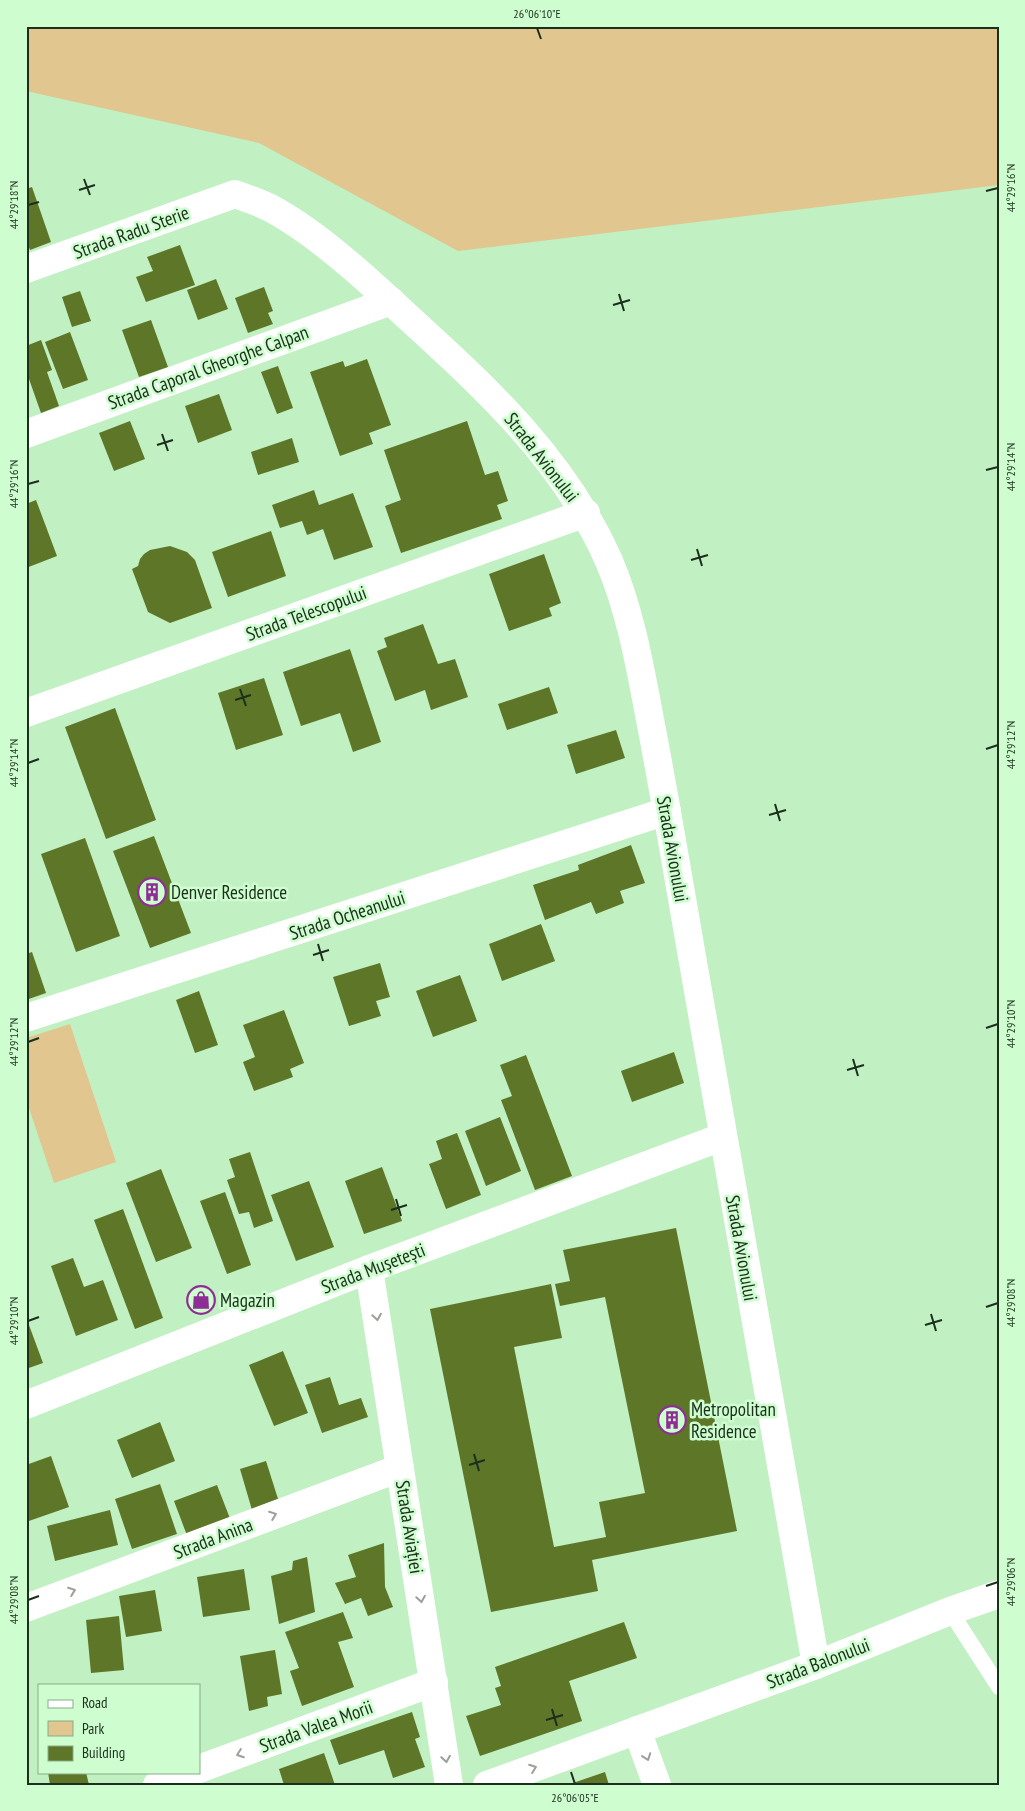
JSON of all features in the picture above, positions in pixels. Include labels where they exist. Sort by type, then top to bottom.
[{"type":"street","name":"Strada Radu Sterie","points":[[26,269],[236,194]]},
{"type":"street","name":"Strada Avionului","points":[[236,194],[271,208],[330,249],[391,301],[487,390],[546,455],[586,513],[610,564],[626,608],[637,652],[667,811],[722,1136],[816,1665]]},
{"type":"street","name":"Strada Caporal Gheorghe Calpan","points":[[26,434],[391,301]]},
{"type":"street","name":"Strada Telescopului","points":[[26,713],[586,513]]},
{"type":"street","name":"Strada Ocheanului","points":[[26,1018],[667,811]]},
{"type":"street","name":"Strada Mușetești","points":[[26,1405],[369,1269],[722,1136]]},
{"type":"street","name":"Strada Aviației","points":[[369,1269],[449,1785]]},
{"type":"street","name":"Strada Anina","points":[[26,1608],[400,1468]]},
{"type":"street","name":"Strada Balonului","points":[[487,1785],[816,1665],[950,1611],[999,1594]]},
{"type":"street","name":"Strada Valea Morii","points":[[200,1769],[434,1682]]},
{"type":"street","points":[[637,1730],[657,1785]]},
{"type":"street","points":[[157,1785],[185,1774]]},
{"type":"lane","points":[[950,1611],[999,1687]]},
{"type":"green space","points":[[26,26],[999,26],[999,185],[458,251],[259,143],[26,91]]},
{"type":"green space","points":[[70,1024],[116,1162],[54,1183],[26,1099],[26,1038]]},
{"type":"building","points":[[32,187],[51,242],[30,250],[26,240],[26,189]]},
{"type":"building","points":[[180,245],[195,285],[146,302],[136,277],[153,271],[147,257]]},
{"type":"building","points":[[216,279],[228,309],[198,320],[187,290]]},
{"type":"building","points":[[264,287],[273,311],[268,313],[273,324],[248,333],[235,298]]},
{"type":"building","points":[[80,291],[91,321],[72,327],[62,297]]},
{"type":"building","points":[[151,320],[168,367],[139,377],[122,330]]},
{"type":"building","points":[[70,332],[88,380],[63,389],[45,342]]},
{"type":"building","points":[[41,340],[52,370],[47,372],[59,406],[41,413],[29,379],[26,380],[26,346]]},
{"type":"building","points":[[367,359],[391,425],[369,433],[373,444],[340,456],[310,372],[343,361],[345,367]]},
{"type":"building","points":[[278,366],[293,408],[277,414],[261,372]]},
{"type":"building","points":[[219,394],[232,430],[198,443],[185,406]]},
{"type":"building","points":[[130,421],[145,459],[114,471],[99,433]]},
{"type":"building","points":[[467,421],[485,475],[498,471],[508,501],[497,505],[502,519],[401,553],[385,506],[401,500],[384,450]]},
{"type":"building","points":[[292,438],[299,462],[258,475],[251,452]]},
{"type":"building","points":[[314,490],[319,505],[353,493],[373,547],[334,560],[323,529],[307,535],[302,521],[280,528],[272,505]]},
{"type":"building","points":[[36,500],[57,556],[26,568],[26,504]]},
{"type":"building","points":[[271,531],[286,576],[228,597],[212,552]]},
{"type":"building","points":[[170,546],[187,552],[195,560],[212,608],[170,623],[148,612],[132,569],[138,566],[140,559],[150,550]]},
{"type":"building","points":[[544,554],[561,603],[549,608],[552,616],[509,631],[489,574]]},
{"type":"building","points":[[423,624],[438,664],[455,659],[468,697],[431,710],[425,690],[395,701],[377,651],[387,647],[384,638]]},
{"type":"building","points":[[350,649],[381,742],[353,752],[340,713],[301,726],[283,672]]},
{"type":"building","points":[[264,678],[283,735],[236,750],[218,693]]},
{"type":"building","points":[[549,687],[558,713],[507,730],[498,704]]},
{"type":"building","points":[[115,708],[156,820],[106,839],[65,727]]},
{"type":"building","points":[[616,730],[625,758],[576,774],[567,745]]},
{"type":"building","name":"Denver Residence","points":[[154,836],[191,933],[150,948],[113,851]]},
{"type":"building","points":[[85,838],[120,936],[76,952],[41,854]]},
{"type":"building","points":[[631,845],[645,883],[620,891],[624,903],[596,914],[591,902],[545,920],[533,885],[579,870],[578,865]]},
{"type":"building","points":[[541,924],[555,961],[502,981],[489,944]]},
{"type":"building","points":[[32,952],[46,993],[26,1000],[26,954]]},
{"type":"building","points":[[380,963],[390,997],[376,1001],[381,1016],[349,1026],[333,977]]},
{"type":"building","points":[[460,975],[477,1021],[433,1037],[416,991]]},
{"type":"building","points":[[199,991],[218,1045],[195,1053],[176,1000]]},
{"type":"building","points":[[284,1010],[304,1063],[290,1069],[293,1077],[254,1091],[243,1062],[255,1057],[243,1025]]},
{"type":"building","points":[[674,1052],[684,1083],[632,1102],[621,1071]]},
{"type":"building","points":[[526,1055],[572,1176],[535,1190],[501,1100],[512,1096],[500,1065]]},
{"type":"building","points":[[500,1117],[521,1171],[486,1186],[465,1131]]},
{"type":"building","points":[[457,1133],[481,1195],[446,1209],[429,1164],[442,1159],[436,1141]]},
{"type":"building","points":[[250,1152],[273,1221],[254,1228],[249,1212],[239,1214],[227,1180],[235,1177],[229,1159]]},
{"type":"building","points":[[382,1167],[402,1221],[364,1234],[345,1181]]},
{"type":"building","points":[[161,1169],[192,1248],[156,1262],[126,1183]]},
{"type":"building","points":[[309,1181],[334,1247],[296,1261],[271,1195]]},
{"type":"building","points":[[225,1192],[251,1265],[227,1274],[200,1201]]},
{"type":"building","points":[[123,1209],[163,1318],[135,1329],[94,1220]]},
{"type":"building","name":"Metropolitan Residence","points":[[676,1228],[737,1531],[592,1560],[598,1591],[491,1612],[430,1309],[551,1284],[562,1338],[514,1347],[554,1547],[606,1537],[599,1502],[645,1493],[605,1297],[560,1306],[555,1284],[570,1281],[563,1250]]},
{"type":"building","points":[[73,1258],[84,1287],[103,1280],[118,1320],[76,1336],[51,1266]]},
{"type":"building","points":[[26,1317],[43,1363],[26,1369]]},
{"type":"building","points":[[283,1351],[308,1413],[274,1426],[249,1365]]},
{"type":"building","points":[[330,1377],[339,1405],[361,1398],[368,1417],[322,1433],[305,1385]]},
{"type":"building","points":[[160,1422],[175,1461],[132,1478],[117,1440]]},
{"type":"building","points":[[51,1456],[69,1507],[26,1522],[26,1465]]},
{"type":"building","points":[[266,1461],[279,1502],[252,1510],[240,1469]]},
{"type":"building","points":[[160,1484],[177,1534],[132,1549],[115,1499]]},
{"type":"building","points":[[217,1485],[231,1521],[188,1538],[174,1501]]},
{"type":"building","points":[[110,1510],[118,1545],[55,1561],[47,1526]]},
{"type":"building","points":[[384,1543],[385,1587],[393,1607],[368,1616],[361,1598],[345,1604],[335,1583],[356,1577],[348,1555]]},
{"type":"building","points":[[307,1557],[315,1612],[279,1624],[271,1576],[292,1570],[293,1561]]},
{"type":"building","points":[[244,1569],[250,1610],[203,1617],[197,1577]]},
{"type":"building","points":[[155,1590],[162,1631],[126,1637],[119,1596]]},
{"type":"building","points":[[343,1612],[353,1638],[338,1642],[354,1687],[302,1706],[290,1671],[299,1668],[285,1632]]},
{"type":"building","points":[[119,1616],[124,1670],[91,1673],[86,1620]]},
{"type":"building","points":[[624,1622],[637,1658],[569,1681],[582,1721],[480,1756],[466,1716],[501,1705],[495,1688],[501,1686],[495,1667]]},
{"type":"building","points":[[275,1650],[282,1694],[267,1697],[268,1706],[249,1711],[240,1656]]},
{"type":"building","points":[[412,1712],[420,1737],[415,1739],[425,1767],[393,1778],[384,1750],[339,1765],[330,1740]]},
{"type":"building","points":[[324,1753],[335,1785],[284,1785],[279,1769]]},
{"type":"building","points":[[605,1772],[609,1785],[570,1785],[570,1784]]},
{"type":"building","points":[[48,1774],[86,1774],[89,1785],[50,1785]]},
{"type":"place","name":"Denver Residence","points":[[152,892]]},
{"type":"place","name":"Magazin","points":[[201,1300]]},
{"type":"place","name":"Metropolitan Residence","points":[[672,1420]]}]
